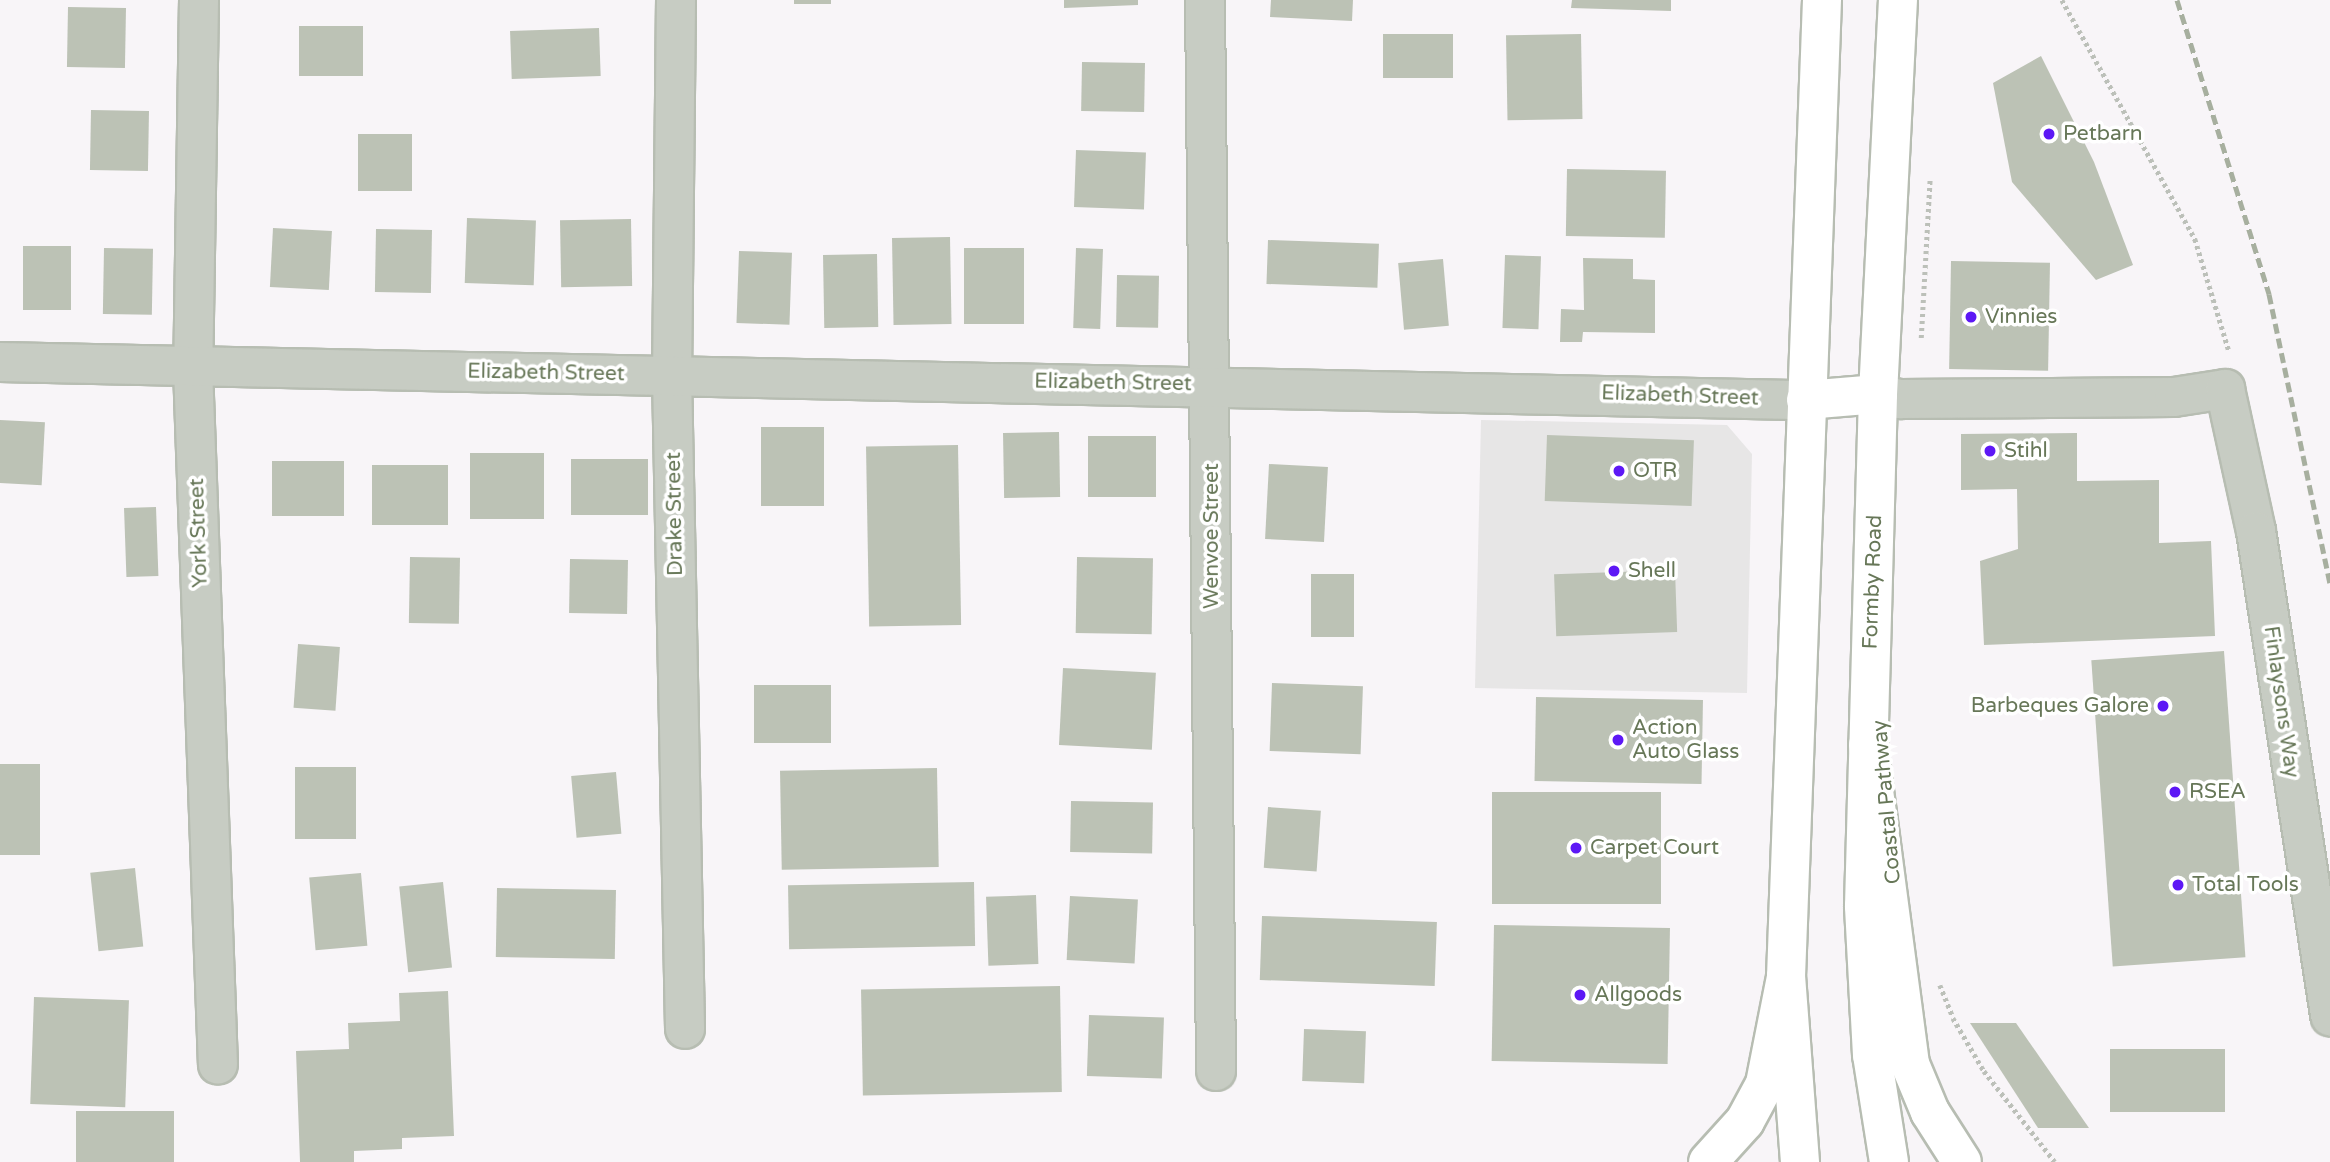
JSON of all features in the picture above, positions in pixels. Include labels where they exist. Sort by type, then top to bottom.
[{"type":"main road","points":[[1708,1162],[1745,1121],[1765,1084],[1779,1030],[1786,977],[1822,0]]},
{"type":"main road","name":"Formby Road","points":[[1889,1162],[1868,1007],[1864,906],[1878,394],[1898,0]]},
{"type":"main road","name":"Elizabeth Street","points":[[1806,400],[1878,394]]},
{"type":"main road","points":[[1868,745],[1910,1064],[1930,1112],[1962,1162]]},
{"type":"main road","points":[[1786,977],[1800,1162]]},
{"type":"street","name":"York Street","points":[[199,0],[193,368],[218,1065]]},
{"type":"street","name":"Drake Street","points":[[676,0],[672,375],[685,1029]]},
{"type":"street","name":"Wenvoe Street","points":[[1205,0],[1216,1071]]},
{"type":"street","name":"Elizabeth Street","points":[[0,362],[193,368],[1211,385],[1806,400]]},
{"type":"street","name":"Elizabeth Street","points":[[1878,394],[1900,399],[2174,397],[2225,389]]},
{"type":"street","name":"Finlaysons Way","points":[[2225,389],[2256,531],[2330,1016]]},
{"type":"path","points":[[2062,0],[2195,239],[2229,351],[2225,389]]},
{"type":"path","points":[[1935,971],[1953,1018],[1984,1071],[2054,1162]]},
{"type":"shaded area","name":"Shell","points":[[1481,420],[1727,425],[1752,454],[1747,693],[1475,688]]},
{"type":"building","points":[[794,0],[831,0],[831,4],[794,4]]},
{"type":"building","points":[[1064,0],[1138,0],[1138,5],[1064,8]]},
{"type":"building","points":[[1271,0],[1353,0],[1352,21],[1270,17]]},
{"type":"building","points":[[1572,0],[1671,0],[1671,11],[1571,8]]},
{"type":"building","points":[[68,7],[126,8],[125,68],[67,67]]},
{"type":"building","points":[[299,26],[363,26],[363,76],[299,76]]},
{"type":"building","points":[[599,28],[601,76],[512,79],[510,31]]},
{"type":"building","points":[[1383,34],[1453,34],[1453,78],[1383,78]]},
{"type":"building","points":[[1581,34],[1582,119],[1507,120],[1506,35]]},
{"type":"building","points":[[2041,56],[2094,162],[2133,265],[2096,280],[2012,182],[1993,83]]},
{"type":"building","points":[[1082,62],[1145,63],[1144,112],[1081,111]]},
{"type":"building","points":[[91,110],[149,111],[148,171],[90,170]]},
{"type":"building","points":[[358,134],[412,134],[412,191],[358,191]]},
{"type":"building","points":[[1076,150],[1146,152],[1144,209],[1074,207]]},
{"type":"building","points":[[1567,169],[1666,171],[1665,238],[1566,236]]},
{"type":"building","points":[[467,218],[536,220],[534,285],[465,283]]},
{"type":"building","points":[[631,219],[632,286],[561,287],[560,220]]},
{"type":"building","points":[[273,228],[332,231],[329,290],[270,287]]},
{"type":"building","points":[[376,229],[432,230],[431,293],[375,292]]},
{"type":"building","points":[[950,237],[952,324],[894,325],[892,238]]},
{"type":"building","points":[[1268,240],[1379,244],[1377,288],[1266,284]]},
{"type":"building","points":[[23,246],[71,246],[71,310],[23,310]]},
{"type":"building","points":[[104,248],[153,249],[152,315],[103,314]]},
{"type":"building","points":[[964,248],[1024,248],[1024,324],[964,324]]},
{"type":"building","points":[[1076,248],[1103,249],[1100,329],[1073,328]]},
{"type":"building","points":[[739,251],[792,253],[789,325],[736,323]]},
{"type":"building","points":[[877,254],[878,327],[824,328],[823,255]]},
{"type":"building","points":[[1505,255],[1541,256],[1538,329],[1502,328]]},
{"type":"building","points":[[1583,258],[1633,259],[1633,279],[1655,280],[1655,333],[1583,332],[1582,342],[1560,342],[1561,309],[1584,310]]},
{"type":"building","points":[[1443,259],[1449,326],[1404,330],[1398,263]]},
{"type":"building","points":[[1951,261],[2050,263],[2048,371],[1949,369]]},
{"type":"building","points":[[1117,275],[1159,276],[1158,328],[1116,327]]},
{"type":"building","points":[[0,420],[45,422],[42,485],[0,483]]},
{"type":"building","points":[[761,427],[824,427],[824,506],[761,506]]},
{"type":"building","points":[[1059,432],[1060,497],[1004,498],[1003,433]]},
{"type":"building","points":[[2077,433],[2077,481],[2159,480],[2159,543],[2211,541],[2215,636],[1984,645],[1980,561],[2018,549],[2017,489],[1961,490],[1961,434]]},
{"type":"building","name":"OTR","points":[[1547,435],[1694,440],[1692,506],[1545,501]]},
{"type":"building","points":[[1088,436],[1156,436],[1156,497],[1088,497]]},
{"type":"building","points":[[958,445],[961,625],[869,627],[866,447]]},
{"type":"building","points":[[470,453],[544,453],[544,519],[470,519]]},
{"type":"building","points":[[571,459],[648,459],[648,515],[571,515]]},
{"type":"building","points":[[272,461],[344,461],[344,516],[272,516]]},
{"type":"building","points":[[1269,464],[1328,467],[1324,542],[1265,539]]},
{"type":"building","points":[[372,465],[448,465],[448,525],[372,525]]},
{"type":"building","points":[[156,507],[158,576],[126,577],[124,508]]},
{"type":"building","points":[[410,557],[460,558],[459,624],[409,623]]},
{"type":"building","points":[[1077,557],[1153,558],[1152,634],[1076,633]]},
{"type":"building","points":[[570,559],[628,560],[627,614],[569,613]]},
{"type":"building","points":[[1675,570],[1677,632],[1556,636],[1554,574]]},
{"type":"building","points":[[1311,574],[1354,574],[1354,637],[1311,637]]},
{"type":"building","points":[[298,644],[340,647],[335,711],[294,708]]},
{"type":"building","points":[[2224,651],[2245,957],[2113,967],[2091,660]]},
{"type":"building","points":[[1063,668],[1156,673],[1152,750],[1059,745]]},
{"type":"building","points":[[1272,683],[1363,686],[1361,754],[1270,751]]},
{"type":"building","points":[[754,685],[831,685],[831,743],[754,743]]},
{"type":"building","name":"Action Auto Glass","points":[[1536,697],[1703,700],[1702,784],[1535,781]]},
{"type":"building","points":[[0,764],[40,764],[40,855],[0,855]]},
{"type":"building","points":[[295,767],[356,767],[356,839],[295,839]]},
{"type":"building","points":[[937,768],[939,867],[782,870],[780,771]]},
{"type":"building","points":[[616,772],[621,834],[577,838],[571,776]]},
{"type":"building","name":"Carpet Court","points":[[1492,792],[1661,792],[1661,904],[1492,904]]},
{"type":"building","points":[[1071,801],[1153,802],[1152,853],[1070,852]]},
{"type":"building","points":[[1268,807],[1321,811],[1317,872],[1264,868]]},
{"type":"building","points":[[135,868],[143,947],[99,951],[90,873]]},
{"type":"building","points":[[361,873],[367,946],[316,950],[309,878]]},
{"type":"building","points":[[443,882],[452,968],[408,972],[399,887]]},
{"type":"building","points":[[974,882],[975,946],[789,949],[788,885]]},
{"type":"building","points":[[497,888],[616,890],[615,959],[496,957]]},
{"type":"building","points":[[1036,895],[1038,964],[988,966],[986,897]]},
{"type":"building","points":[[1070,896],[1138,900],[1135,963],[1067,960]]},
{"type":"building","points":[[1262,916],[1437,922],[1435,986],[1260,980]]},
{"type":"building","name":"Allgoods","points":[[1494,925],[1670,928],[1668,1064],[1492,1061]]},
{"type":"building","points":[[1060,986],[1062,1092],[863,1095],[861,989]]},
{"type":"building","points":[[448,991],[454,1136],[402,1138],[402,1149],[354,1151],[354,1162],[300,1162],[296,1051],[349,1049],[348,1023],[400,1021],[399,993]]},
{"type":"building","points":[[34,997],[129,1000],[125,1107],[30,1104]]},
{"type":"building","points":[[1089,1015],[1164,1018],[1162,1079],[1087,1076]]},
{"type":"building","points":[[1970,1023],[2016,1023],[2089,1128],[2038,1128]]},
{"type":"building","points":[[1304,1029],[1366,1031],[1364,1083],[1302,1081]]},
{"type":"building","points":[[2110,1049],[2225,1049],[2225,1112],[2110,1112]]},
{"type":"building","points":[[76,1111],[174,1111],[174,1162],[76,1162]]},
{"type":"railway","points":[[2177,0],[2269,294],[2330,583]]},
{"type":"place","name":"Petbarn","points":[[2049,134]]},
{"type":"place","name":"Vinnies","points":[[1971,317]]},
{"type":"place","name":"Stihl","points":[[1990,451]]},
{"type":"place","name":"OTR","points":[[1619,471]]},
{"type":"place","name":"Shell","points":[[1614,571]]},
{"type":"place","name":"Barbeques Galore","points":[[2163,706]]},
{"type":"place","name":"Action Auto Glass","points":[[1618,740]]},
{"type":"place","name":"RSEA","points":[[2175,792]]},
{"type":"place","name":"Carpet Court","points":[[1576,848]]},
{"type":"place","name":"Total Tools","points":[[2178,885]]},
{"type":"place","name":"Allgoods","points":[[1580,995]]}]
